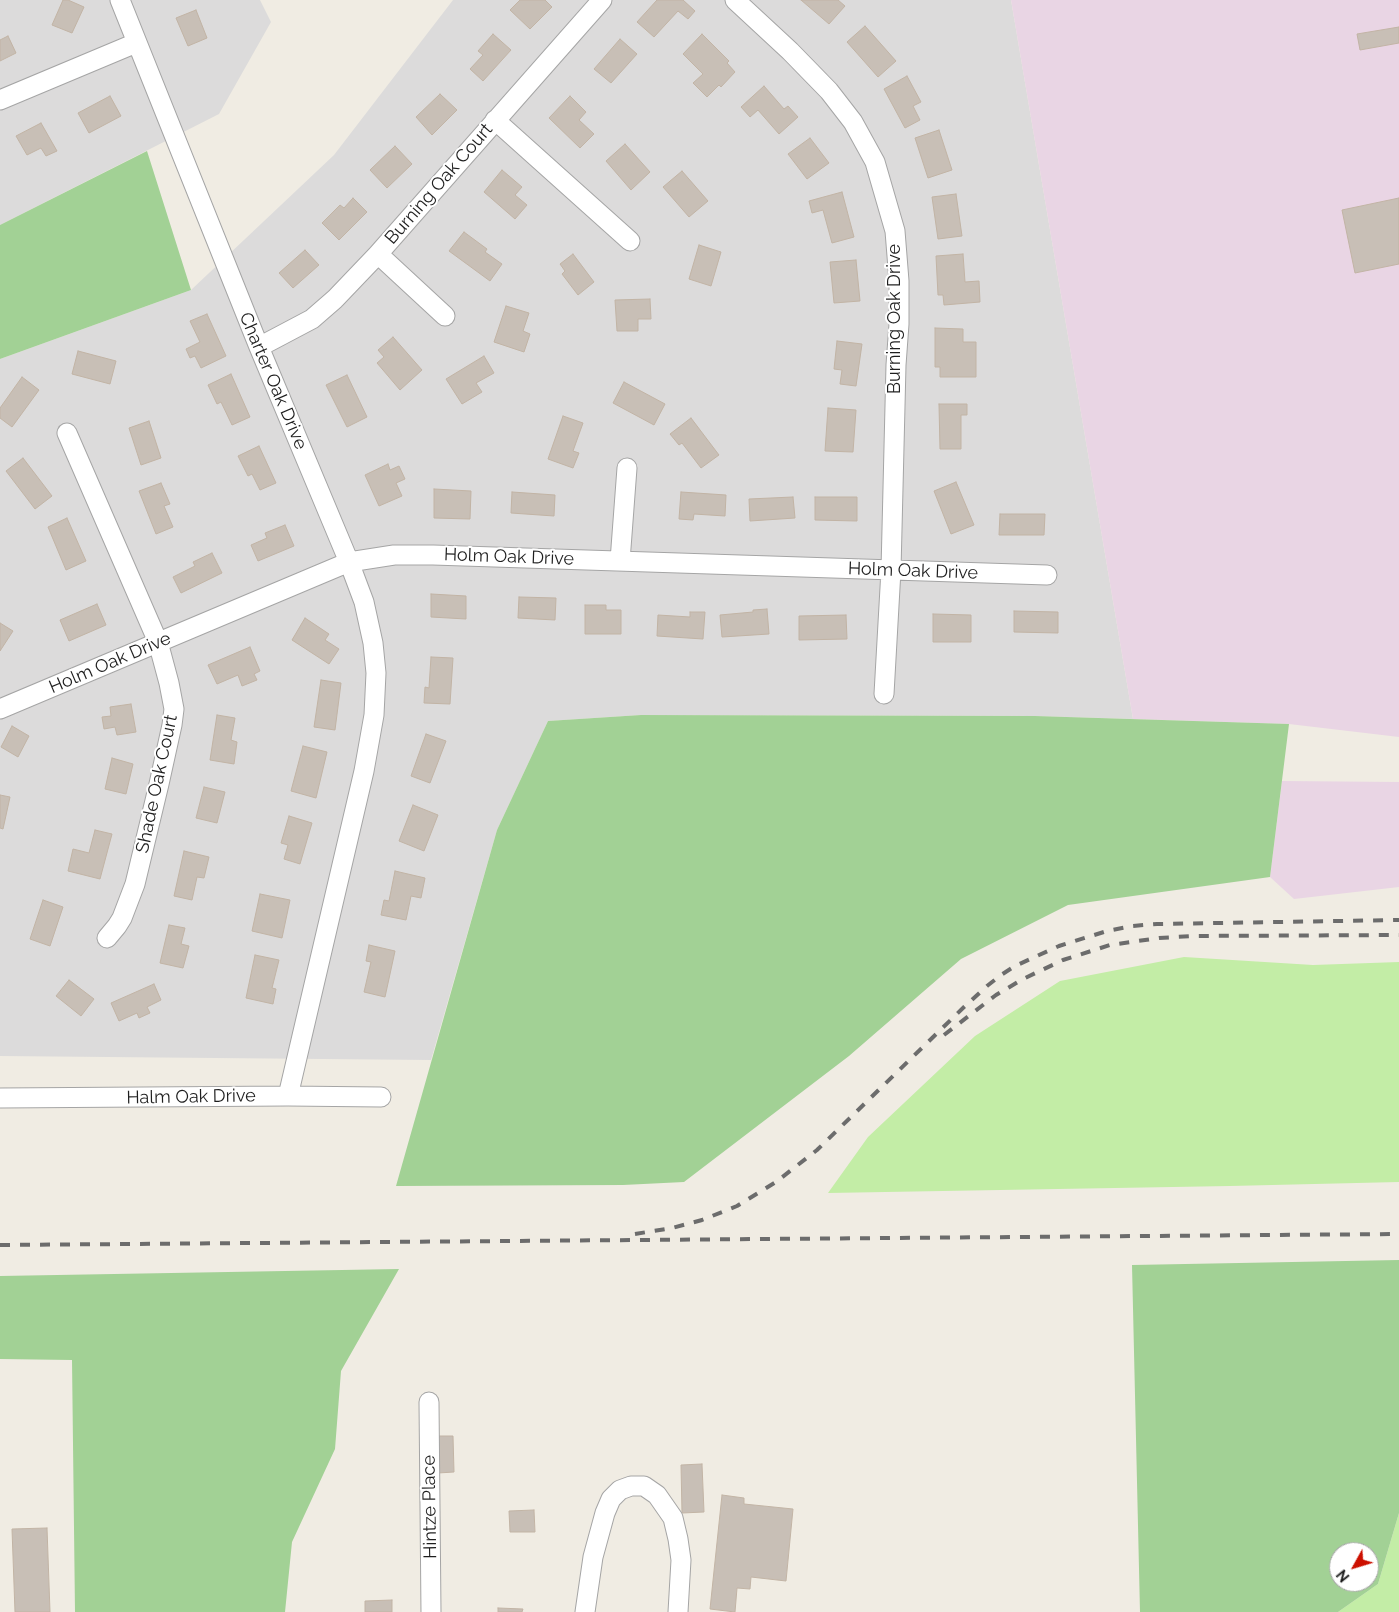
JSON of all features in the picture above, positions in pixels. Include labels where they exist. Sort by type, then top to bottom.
[{"type":"street","name":"Charter Oak Drive","points":[[120,0],[259,347],[349,562],[364,602],[373,643],[376,674],[374,715],[364,771],[288,1096]]},
{"type":"street","name":"Burning Oak Court","points":[[259,347],[312,319],[335,299],[378,254],[602,0]]},
{"type":"street","name":"Burning Oak Drive","points":[[735,0],[796,57],[828,91],[862,134],[875,162],[895,232],[899,281],[899,324],[896,365],[891,570],[884,694]]},
{"type":"street","points":[[0,100],[136,43]]},
{"type":"street","points":[[495,120],[630,241]]},
{"type":"street","points":[[378,254],[445,316]]},
{"type":"street","name":"Shade Oak Court","points":[[67,433],[158,642],[174,708],[172,725],[135,884],[122,918],[108,938]]},
{"type":"street","points":[[620,562],[626,468]]},
{"type":"street","name":"Holm Oak Drive","points":[[0,709],[349,562],[394,555],[1047,576]]},
{"type":"street","name":"Halm Oak Drive","points":[[0,1098],[288,1096],[381,1098]]},
{"type":"street","name":"Hintze Place","points":[[429,1402],[431,1612]]},
{"type":"street","points":[[585,1612],[593,1557],[605,1513],[611,1499],[620,1490],[631,1486],[644,1486],[657,1494],[673,1518],[681,1560],[678,1612]]},
{"type":"shaded area","points":[[0,0],[260,0],[271,22],[219,114],[0,225]]},
{"type":"shaded area","points":[[453,0],[1011,0],[1133,719],[1035,716],[641,715],[548,721],[497,830],[431,1060],[0,1056],[0,359],[191,290],[334,155]]},
{"type":"shaded area","points":[[1011,0],[1399,0],[1399,737],[1289,724],[1133,719]]},
{"type":"shaded area","points":[[1282,781],[1399,782],[1399,887],[1294,899],[1270,877]]},
{"type":"green space","points":[[147,151],[191,290],[0,359],[0,225]]},
{"type":"green space","points":[[641,715],[1035,716],[1289,724],[1270,877],[1068,905],[961,959],[849,1056],[684,1182],[623,1185],[396,1186],[497,830],[548,721]]},
{"type":"green space","points":[[1184,957],[1313,965],[1399,962],[1399,1182],[828,1193],[868,1137],[975,1036],[1060,981]]},
{"type":"green space","points":[[1399,1260],[1399,1513],[1379,1581],[1379,1542],[1329,1542],[1329,1592],[1367,1592],[1338,1612],[1140,1612],[1132,1265]]},
{"type":"green space","points":[[399,1269],[341,1371],[335,1449],[292,1542],[285,1612],[75,1612],[72,1360],[0,1359],[0,1276]]},
{"type":"green space","points":[[1399,1513],[1399,1612],[1338,1612],[1367,1592],[1379,1592],[1379,1581]]},
{"type":"building","points":[[63,0],[68,0],[84,7],[72,33],[52,25]]},
{"type":"building","points":[[520,0],[545,0],[552,7],[530,29],[510,10]]},
{"type":"building","points":[[657,0],[683,0],[695,11],[688,19],[678,11],[654,37],[637,22]]},
{"type":"building","points":[[801,0],[838,0],[845,6],[829,24]]},
{"type":"building","points":[[196,10],[207,38],[188,46],[176,18]]},
{"type":"building","points":[[865,26],[896,61],[878,77],[847,42]]},
{"type":"building","points":[[1399,27],[1399,43],[1360,50],[1357,34]]},
{"type":"building","points":[[493,34],[511,50],[483,81],[470,69],[483,55],[478,51]]},
{"type":"building","points":[[702,34],[729,61],[727,63],[735,72],[721,87],[719,85],[707,97],[693,83],[703,74],[683,54]]},
{"type":"building","points":[[8,36],[16,53],[0,61],[0,40]]},
{"type":"building","points":[[620,39],[637,54],[611,83],[594,69]]},
{"type":"building","points":[[907,76],[921,102],[913,106],[920,120],[905,128],[884,89]]},
{"type":"building","points":[[764,86],[784,109],[788,106],[798,117],[779,134],[758,110],[750,117],[741,107]]},
{"type":"building","points":[[440,94],[457,110],[432,135],[416,117]]},
{"type":"building","points":[[110,96],[121,116],[89,133],[78,113]]},
{"type":"building","points":[[570,96],[586,112],[579,120],[594,134],[580,148],[549,118]]},
{"type":"building","points":[[41,123],[57,151],[46,156],[41,148],[27,155],[16,136]]},
{"type":"building","points":[[939,130],[952,170],[928,178],[915,138]]},
{"type":"building","points":[[810,138],[829,163],[807,179],[788,154]]},
{"type":"building","points":[[625,144],[650,172],[631,190],[606,161]]},
{"type":"building","points":[[395,146],[412,164],[387,188],[370,170]]},
{"type":"building","points":[[502,170],[522,187],[515,195],[527,205],[515,219],[484,192]]},
{"type":"building","points":[[682,171],[708,201],[689,217],[663,187]]},
{"type":"building","points":[[842,192],[854,237],[832,243],[823,210],[812,213],[809,201]]},
{"type":"building","points":[[956,194],[962,236],[938,239],[932,197]]},
{"type":"building","points":[[353,198],[367,212],[339,240],[322,223],[340,205],[344,208]]},
{"type":"building","points":[[1399,198],[1399,264],[1355,273],[1342,210]]},
{"type":"building","points":[[464,232],[487,249],[485,252],[502,264],[490,281],[449,251]]},
{"type":"building","points":[[699,245],[721,252],[711,286],[689,279]]},
{"type":"building","points":[[305,250],[319,265],[293,288],[279,273]]},
{"type":"building","points":[[573,254],[594,282],[578,295],[562,274],[565,271],[560,264]]},
{"type":"building","points":[[963,254],[965,282],[979,281],[980,302],[944,305],[943,295],[938,295],[936,256]]},
{"type":"building","points":[[856,260],[860,301],[834,303],[830,262]]},
{"type":"building","points":[[650,299],[651,319],[638,319],[638,331],[617,331],[615,300]]},
{"type":"building","points":[[506,306],[529,313],[523,331],[530,334],[524,352],[494,342]]},
{"type":"building","points":[[207,314],[226,356],[201,368],[195,356],[190,358],[186,349],[200,342],[190,321]]},
{"type":"building","points":[[935,328],[963,329],[963,342],[976,342],[976,377],[940,377],[940,367],[935,367]]},
{"type":"building","points":[[393,337],[422,370],[400,390],[377,363],[384,357],[378,350]]},
{"type":"building","points":[[837,341],[862,344],[856,386],[840,384],[842,370],[834,369]]},
{"type":"building","points":[[78,351],[116,361],[110,384],[72,374]]},
{"type":"building","points":[[484,356],[494,373],[476,383],[482,392],[462,404],[446,379]]},
{"type":"building","points":[[231,374],[250,417],[232,425],[221,402],[217,404],[208,385]]},
{"type":"building","points":[[347,375],[367,417],[347,427],[326,385]]},
{"type":"building","points":[[22,377],[39,390],[12,427],[0,418],[0,408]]},
{"type":"building","points":[[624,382],[665,404],[654,425],[613,403]]},
{"type":"building","points":[[939,404],[967,404],[967,415],[961,415],[961,449],[940,449]]},
{"type":"building","points":[[828,408],[856,410],[853,452],[825,451]]},
{"type":"building","points":[[563,416],[583,423],[573,451],[579,453],[573,468],[548,459]]},
{"type":"building","points":[[691,418],[719,455],[701,468],[682,443],[679,445],[670,434]]},
{"type":"building","points":[[149,421],[161,458],[141,465],[129,428]]},
{"type":"building","points":[[259,446],[276,483],[260,490],[252,474],[248,476],[238,456]]},
{"type":"building","points":[[23,458],[52,496],[35,509],[6,471]]},
{"type":"building","points":[[388,464],[390,470],[399,466],[405,479],[396,483],[402,496],[379,506],[365,475]]},
{"type":"building","points":[[956,482],[974,525],[951,534],[934,491]]},
{"type":"building","points":[[161,483],[170,504],[164,506],[173,527],[156,534],[139,491]]},
{"type":"building","points":[[434,489],[471,491],[470,519],[434,518]]},
{"type":"building","points":[[512,492],[555,495],[554,516],[511,513]]},
{"type":"building","points":[[681,492],[726,495],[725,516],[694,514],[693,520],[679,519]]},
{"type":"building","points":[[793,497],[795,518],[750,521],[749,499]]},
{"type":"building","points":[[815,497],[857,497],[857,521],[815,520]]},
{"type":"building","points":[[1000,514],[1045,514],[1044,535],[999,535]]},
{"type":"building","points":[[67,518],[86,561],[66,570],[48,527]]},
{"type":"building","points":[[285,525],[294,546],[258,561],[251,545],[267,538],[265,533]]},
{"type":"building","points":[[212,553],[222,573],[181,593],[173,577],[195,566],[193,562]]},
{"type":"building","points":[[431,594],[466,596],[466,619],[431,617]]},
{"type":"building","points":[[519,597],[556,598],[555,620],[518,618]]},
{"type":"building","points":[[97,604],[106,625],[69,641],[60,620]]},
{"type":"building","points":[[585,605],[606,605],[606,610],[621,610],[621,634],[585,634]]},
{"type":"building","points":[[767,609],[769,634],[722,637],[720,615]]},
{"type":"building","points":[[1014,611],[1058,612],[1058,633],[1014,632]]},
{"type":"building","points":[[690,612],[705,612],[703,639],[657,636],[658,615],[690,617]]},
{"type":"building","points":[[933,614],[971,615],[971,642],[933,642]]},
{"type":"building","points":[[846,615],[847,639],[799,640],[799,616]]},
{"type":"building","points":[[305,618],[329,634],[325,640],[339,649],[329,664],[292,640]]},
{"type":"building","points":[[0,623],[13,631],[0,651]]},
{"type":"building","points":[[250,647],[260,671],[254,674],[257,680],[242,686],[238,675],[217,684],[208,665]]},
{"type":"building","points":[[431,657],[453,658],[450,704],[424,703],[425,687],[429,688]]},
{"type":"building","points":[[321,680],[341,683],[335,730],[314,727]]},
{"type":"building","points":[[131,704],[136,732],[117,735],[115,727],[104,729],[102,717],[111,716],[110,707]]},
{"type":"building","points":[[217,715],[235,718],[231,740],[237,742],[234,764],[210,760]]},
{"type":"building","points":[[12,726],[29,736],[18,757],[1,747]]},
{"type":"building","points":[[426,734],[446,741],[430,783],[411,776]]},
{"type":"building","points":[[303,746],[327,752],[316,798],[291,791]]},
{"type":"building","points":[[112,758],[133,764],[126,794],[105,789]]},
{"type":"building","points":[[204,787],[225,792],[217,823],[196,818]]},
{"type":"building","points":[[0,795],[10,797],[3,829],[0,828]]},
{"type":"building","points":[[413,805],[438,815],[424,851],[399,841]]},
{"type":"building","points":[[289,816],[312,823],[300,864],[284,859],[288,845],[281,843]]},
{"type":"building","points":[[95,830],[112,834],[100,879],[68,871],[73,849],[89,853]]},
{"type":"building","points":[[184,851],[209,857],[204,878],[197,877],[192,900],[174,896]]},
{"type":"building","points":[[395,871],[425,878],[421,898],[411,896],[406,920],[381,915],[384,900],[389,901]]},
{"type":"building","points":[[260,894],[290,900],[282,938],[252,931]]},
{"type":"building","points":[[43,900],[63,907],[50,946],[30,939]]},
{"type":"building","points":[[169,925],[185,928],[181,944],[189,946],[183,968],[160,963]]},
{"type":"building","points":[[369,945],[395,951],[385,997],[364,992],[371,962],[366,961]]},
{"type":"building","points":[[255,955],[279,960],[272,988],[276,989],[273,1004],[246,998]]},
{"type":"building","points":[[69,980],[94,999],[81,1016],[56,996]]},
{"type":"building","points":[[154,984],[161,1000],[147,1007],[150,1013],[139,1018],[137,1013],[119,1021],[111,1003]]},
{"type":"building","points":[[436,1436],[453,1436],[454,1472],[438,1473]]},
{"type":"building","points":[[702,1464],[704,1512],[682,1513],[681,1465]]},
{"type":"building","points":[[722,1495],[744,1498],[744,1504],[793,1509],[786,1581],[751,1577],[750,1589],[737,1588],[735,1612],[710,1609]]},
{"type":"building","points":[[534,1510],[535,1532],[510,1532],[509,1511]]},
{"type":"building","points":[[47,1528],[50,1612],[15,1612],[12,1529]]},
{"type":"building","points":[[392,1600],[392,1612],[365,1612],[365,1601]]},
{"type":"building","points":[[498,1608],[523,1609],[522,1612],[498,1612]]},
{"type":"railway","points":[[635,1234],[672,1228],[702,1220],[737,1206],[776,1182],[817,1150],[987,986],[1015,966],[1059,946],[1107,931],[1157,924],[1399,920]]},
{"type":"railway","points":[[944,1035],[996,995],[1023,979],[1063,960],[1110,945],[1159,938],[1191,936],[1399,935]]},
{"type":"railway","points":[[0,1245],[1399,1234]]}]
